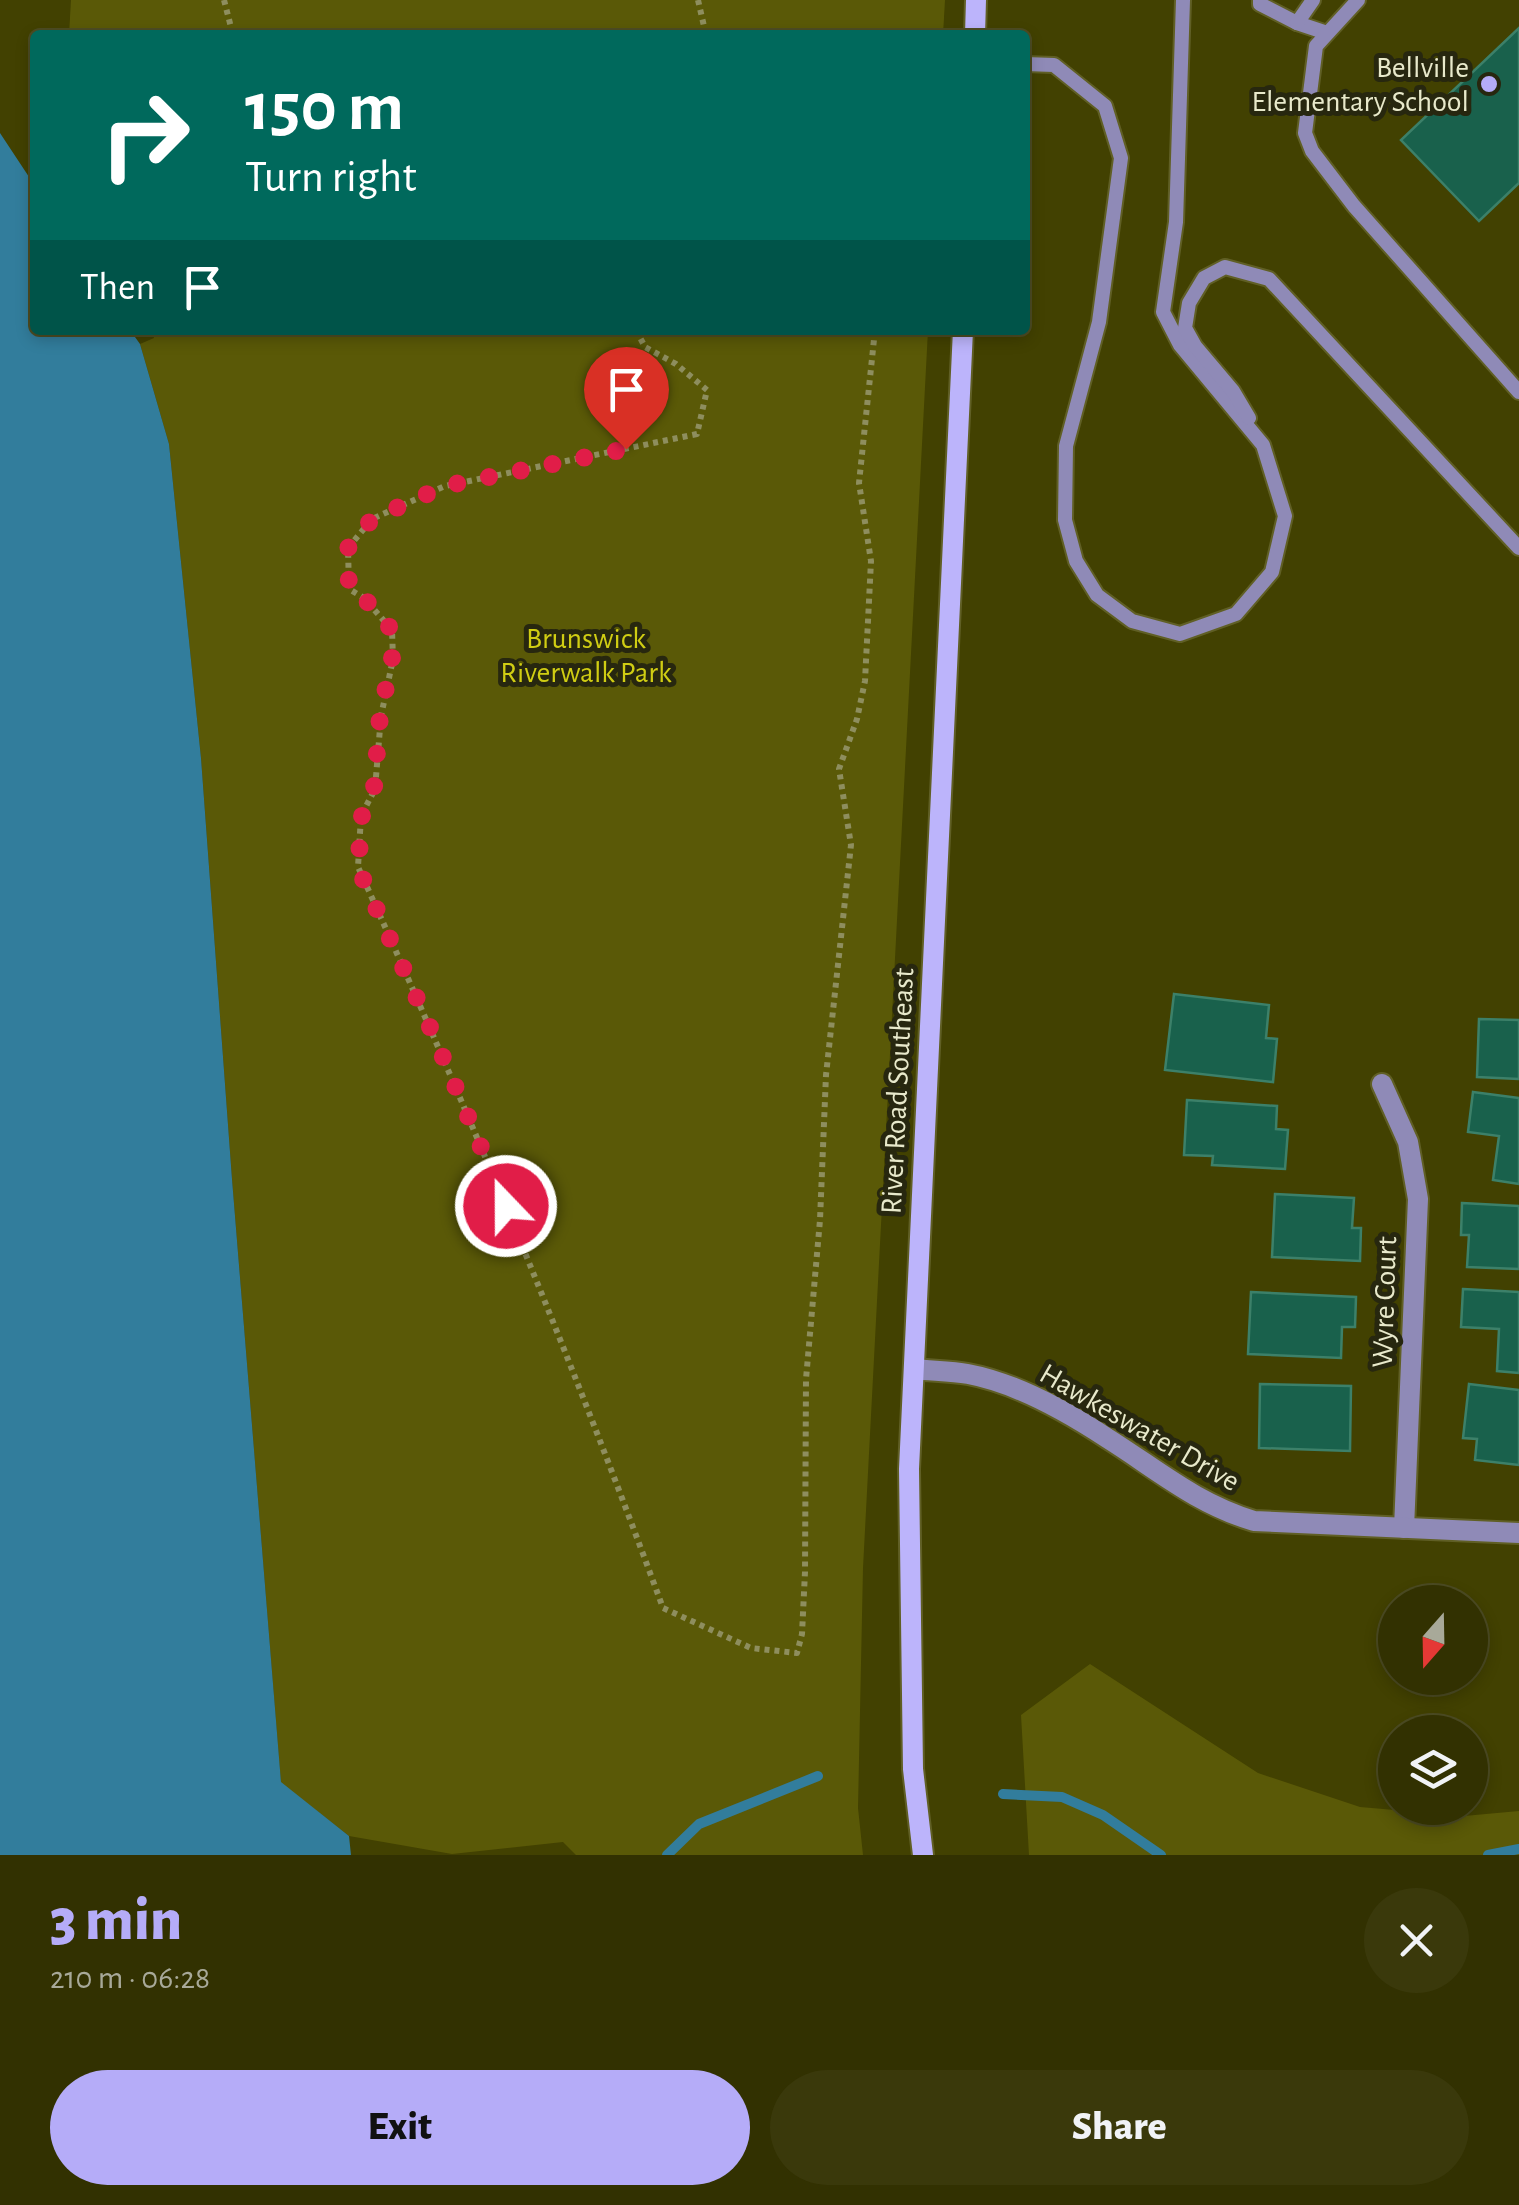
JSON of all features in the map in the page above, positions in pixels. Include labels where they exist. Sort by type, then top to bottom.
[{"type":"main road","points":[[975,30],[976,0]]},
{"type":"main road","name":"River Road Southeast","points":[[924,1855],[913,1769],[909,1469],[963,335]]},
{"type":"street","name":"Wyre Court","points":[[1382,1084],[1408,1142],[1418,1200],[1404,1528]]},
{"type":"street","name":"Hawkeswater Drive","points":[[914,1369],[968,1374],[1054,1407],[1108,1438],[1184,1492],[1222,1511],[1254,1521],[1519,1532]]},
{"type":"lane","points":[[1182,0],[1176,222],[1163,312],[1180,345],[1264,445]]},
{"type":"lane","points":[[1260,0],[1260,4],[1297,23],[1327,33]]},
{"type":"lane","points":[[1297,23],[1313,0]]},
{"type":"lane","points":[[1358,0],[1316,46],[1304,133],[1312,150],[1354,206],[1519,392]]},
{"type":"lane","points":[[1030,64],[1054,65],[1104,106],[1121,158],[1100,322],[1066,446],[1065,520],[1076,561],[1097,594],[1132,621],[1180,634],[1236,614],[1272,572],[1285,516],[1264,445],[1233,391],[1185,328],[1189,304],[1204,278],[1225,267],[1268,279],[1519,548]]},
{"type":"path","points":[[224,0],[232,30]]},
{"type":"path","points":[[698,0],[705,30]]},
{"type":"path","points":[[638,335],[644,347],[676,364],[707,390],[698,434],[445,486],[372,519],[348,548],[349,589],[364,598],[392,630],[392,659],[380,716],[374,788],[362,816],[358,868],[508,1209],[602,1442],[663,1608],[751,1648],[797,1654],[802,1634],[805,1572],[806,1379],[820,1220],[826,1074],[850,845],[839,770],[858,720],[865,680],[870,561],[860,483],[874,335]]},
{"type":"green space","points":[[71,0],[945,0],[943,30],[69,30]]},
{"type":"green space","name":"Brunswick Riverwalk Park","points":[[153,335],[928,335],[863,1568],[858,1808],[863,1855],[576,1855],[563,1842],[452,1854],[349,1836],[281,1783],[201,758],[169,444],[140,344]]},
{"type":"green space","points":[[1090,1664],[1258,1773],[1360,1807],[1378,1809],[1378,1825],[1488,1825],[1488,1814],[1519,1811],[1519,1855],[1029,1855],[1021,1715]]},
{"type":"water","points":[[0,133],[30,178],[30,335],[134,335],[140,344],[169,444],[201,758],[281,1782],[349,1836],[351,1855],[0,1855]]},
{"type":"building","name":"Bellville Elementary School","points":[[1519,28],[1519,183],[1479,221],[1401,140]]},
{"type":"building","points":[[1174,994],[1269,1005],[1266,1038],[1277,1039],[1273,1082],[1165,1070]]},
{"type":"building","points":[[1479,1019],[1519,1020],[1519,1079],[1477,1077]]},
{"type":"building","points":[[1473,1092],[1519,1098],[1519,1184],[1493,1180],[1499,1136],[1468,1132]]},
{"type":"building","points":[[1187,1100],[1277,1106],[1276,1129],[1288,1130],[1285,1169],[1212,1165],[1213,1156],[1184,1155]]},
{"type":"building","points":[[1275,1194],[1354,1198],[1352,1228],[1361,1228],[1360,1261],[1272,1257]]},
{"type":"building","points":[[1462,1203],[1519,1206],[1519,1269],[1467,1267],[1469,1235],[1461,1235]]},
{"type":"building","points":[[1463,1289],[1519,1292],[1519,1373],[1497,1371],[1499,1329],[1461,1327]]},
{"type":"building","points":[[1251,1292],[1356,1297],[1355,1327],[1342,1327],[1341,1358],[1248,1354]]},
{"type":"building","points":[[1260,1384],[1351,1386],[1350,1451],[1259,1448]]},
{"type":"building","points":[[1469,1384],[1519,1390],[1519,1465],[1475,1460],[1477,1439],[1463,1438]]},
{"type":"waterway","points":[[667,1855],[699,1824],[818,1776]]},
{"type":"waterway","points":[[1003,1794],[1062,1797],[1103,1815],[1161,1855]]},
{"type":"waterway","points":[[1488,1855],[1519,1849]]},
{"type":"place","name":"Bellville Elementary School","points":[[1489,84]]},
{"type":"route","points":[[506,1206],[358,868],[362,816],[374,788],[380,716],[392,659],[392,630],[364,598],[349,589],[348,548],[372,519],[445,486],[626,449]]}]
